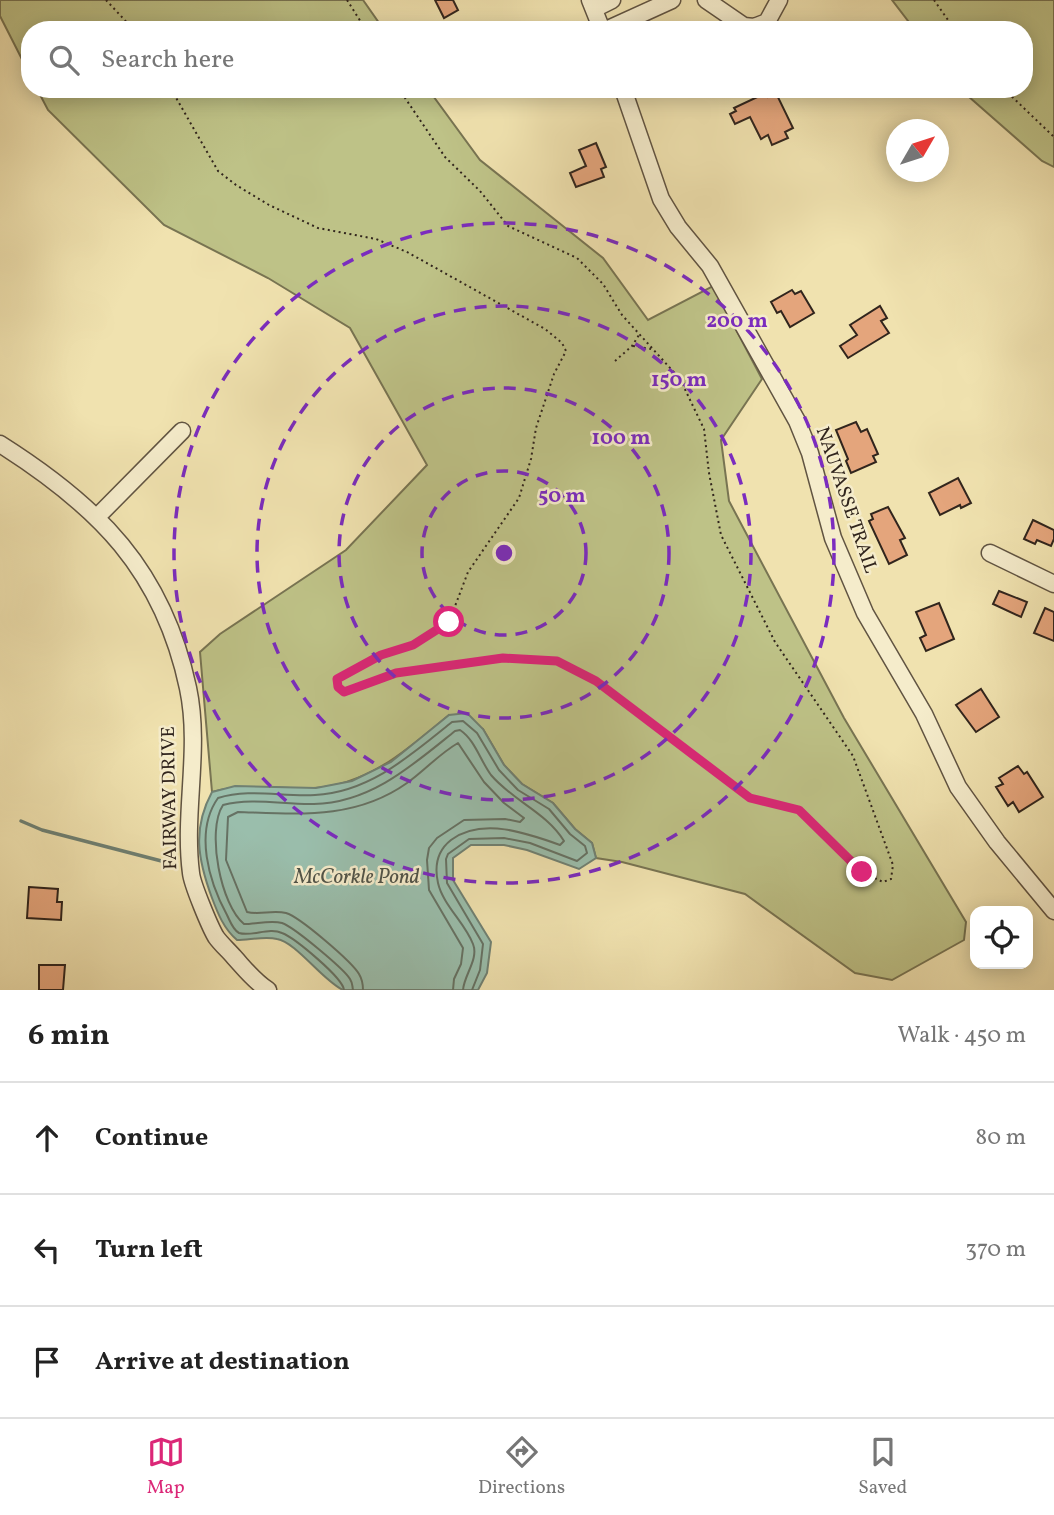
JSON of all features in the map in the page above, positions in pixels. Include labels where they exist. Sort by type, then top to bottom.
[{"type":"street","points":[[600,21],[592,5],[612,0]]},
{"type":"street","points":[[620,21],[652,3],[672,0]]},
{"type":"street","points":[[706,0],[737,21]]},
{"type":"street","points":[[768,21],[779,0]]},
{"type":"street","name":"NAUVASSE TRAIL","points":[[627,98],[661,199],[678,227],[710,266],[797,421],[810,453],[833,538],[865,613],[924,715],[958,787],[997,842],[1054,911]]},
{"type":"street","points":[[97,517],[182,431]]},
{"type":"street","name":"FAIRWAY DRIVE","points":[[0,444],[42,470],[97,517],[124,546],[148,580],[167,619],[189,691],[194,763],[190,824],[191,876],[216,936],[257,983],[268,990]]},
{"type":"street","points":[[990,553],[1054,583]]},
{"type":"path","points":[[106,0],[126,21]]},
{"type":"path","points":[[347,0],[360,21]]},
{"type":"path","points":[[934,0],[949,21]]},
{"type":"path","points":[[176,98],[218,171],[236,185],[269,205],[318,228],[376,239],[407,252],[545,329],[562,342],[565,351],[554,374],[536,428],[531,459],[519,498],[468,572],[449,622],[413,645],[381,655],[337,679],[338,687],[344,692],[396,673],[503,658],[557,661],[596,681],[750,798],[799,810],[862,872],[883,882],[891,879],[893,865],[853,756],[775,642],[721,536],[704,429],[680,379],[622,314],[603,284],[577,258],[508,226],[480,191],[445,158],[405,98]]},
{"type":"path","points":[[1013,98],[1054,137]]},
{"type":"path","points":[[615,361],[632,346],[639,334]]},
{"type":"path","points":[[632,346],[648,347],[654,351]]},
{"type":"green space","points":[[0,0],[363,0],[378,21],[21,21],[21,57],[0,16]]},
{"type":"green space","points":[[892,0],[1054,0],[1054,167],[1042,161],[970,98],[1033,98],[1033,21],[908,21]]},
{"type":"green space","points":[[42,98],[435,98],[480,160],[603,258],[648,320],[713,286],[762,379],[721,440],[729,501],[844,718],[966,922],[964,940],[892,980],[855,973],[745,894],[622,862],[596,858],[592,843],[575,829],[553,803],[522,784],[504,765],[483,729],[449,715],[387,763],[353,780],[314,788],[251,787],[212,792],[200,652],[220,634],[346,550],[427,465],[350,328],[268,278],[164,225],[48,110]]},
{"type":"water","name":"McCorkle Pond","points":[[467,713],[483,729],[504,765],[522,784],[553,803],[575,829],[592,843],[596,858],[579,869],[527,850],[504,845],[471,845],[453,858],[453,880],[491,942],[487,973],[478,990],[343,990],[284,942],[267,938],[237,940],[232,936],[217,910],[207,884],[199,845],[202,819],[212,792],[235,786],[316,788],[352,781],[391,762],[449,715]]},
{"type":"building","points":[[435,0],[453,0],[458,10],[444,18]]},
{"type":"building","points":[[755,98],[778,98],[793,128],[785,132],[788,138],[772,145],[768,135],[761,139],[750,117],[735,124],[730,114],[736,111],[734,108]]},
{"type":"building","points":[[596,143],[606,167],[601,169],[604,177],[576,187],[570,173],[586,166],[579,150]]},
{"type":"building","points":[[792,290],[795,294],[801,291],[814,313],[790,327],[781,311],[777,313],[771,302]]},
{"type":"building","points":[[880,306],[887,318],[881,321],[889,333],[848,358],[840,346],[857,335],[850,325]]},
{"type":"building","points":[[856,422],[861,432],[867,429],[878,454],[873,456],[876,462],[851,473],[836,430]]},
{"type":"building","points":[[958,478],[971,503],[961,508],[960,505],[940,515],[929,493]]},
{"type":"building","points":[[888,507],[905,538],[900,540],[907,555],[889,564],[869,521],[873,519],[871,514]]},
{"type":"building","points":[[1033,520],[1054,530],[1051,546],[1037,540],[1035,544],[1024,539]]},
{"type":"building","points":[[999,591],[1027,602],[1021,617],[993,604]]},
{"type":"building","points":[[939,603],[954,639],[926,651],[920,638],[926,635],[916,612]]},
{"type":"building","points":[[1045,608],[1054,612],[1054,641],[1034,633]]},
{"type":"building","points":[[981,689],[999,717],[976,732],[956,705]]},
{"type":"building","points":[[1018,766],[1024,774],[1027,772],[1043,797],[1019,812],[1013,802],[1008,806],[996,787],[1003,784],[999,778]]},
{"type":"building","points":[[29,887],[58,889],[57,902],[62,902],[61,920],[27,918]]},
{"type":"building","points":[[39,965],[65,965],[63,990],[39,990]]},
{"type":"waterway","points":[[21,821],[42,830],[173,864]]},
{"type":"route","points":[[449,622],[413,645],[381,655],[337,679],[338,687],[344,692],[396,673],[503,658],[557,661],[596,681],[750,798],[799,810],[862,872]]}]
